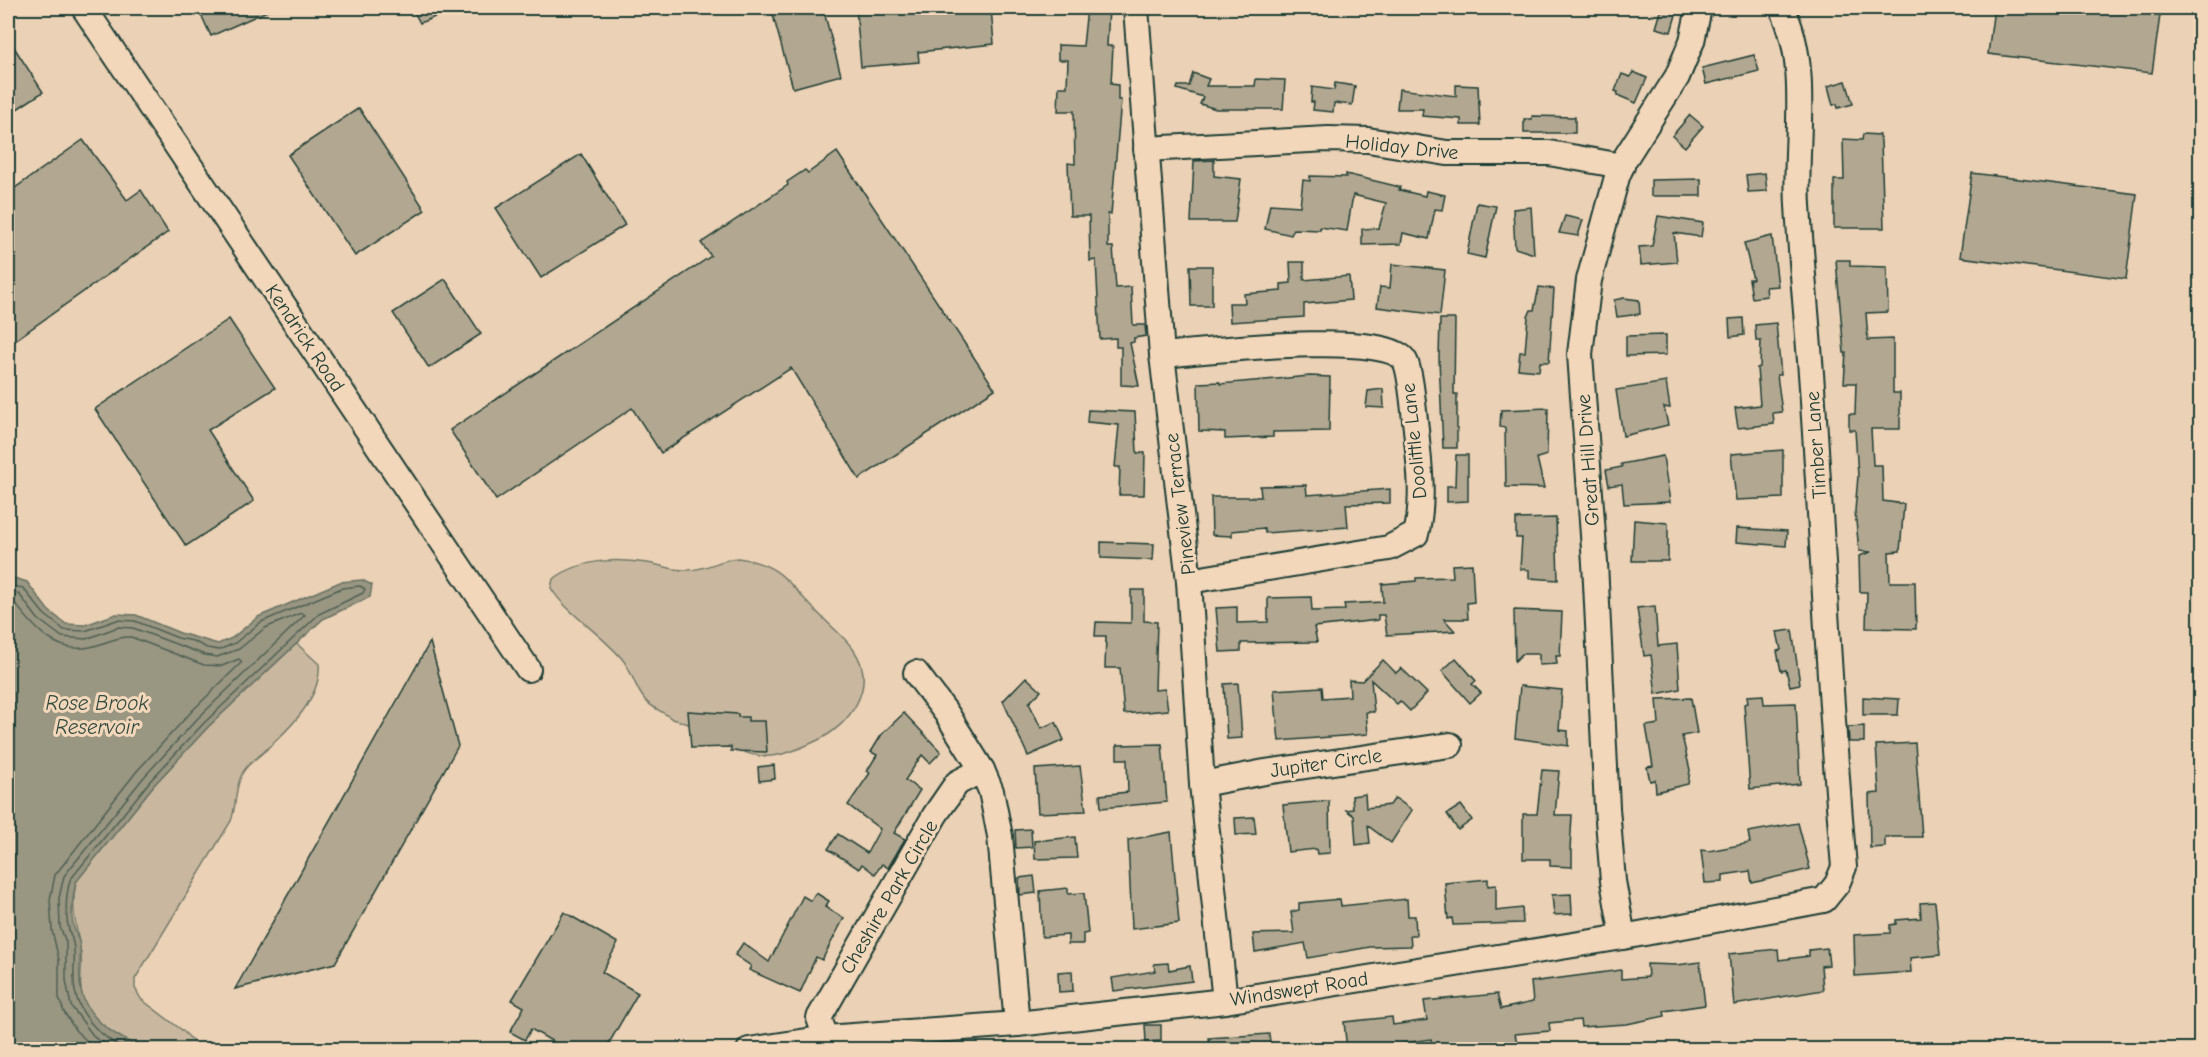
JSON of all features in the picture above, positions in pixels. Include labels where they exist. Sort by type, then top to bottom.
[{"type":"street","name":"Kendrick Road","points":[[84,8],[528,669]]},
{"type":"street","name":"Pineview Terrace","points":[[1136,8],[1162,355],[1188,581],[1203,784],[1225,1001]]},
{"type":"street","name":"Great Hill Drive","points":[[1623,937],[1613,881],[1607,808],[1595,563],[1580,354],[1589,280],[1622,166],[1677,77],[1692,41],[1699,8]]},
{"type":"street","name":"Timber Lane","points":[[1782,8],[1788,19],[1796,56],[1798,203],[1815,426],[1830,703],[1844,867],[1838,884]]},
{"type":"street","name":"Holiday Drive","points":[[1146,149],[1329,139],[1368,140],[1447,153],[1549,153],[1622,166]]},
{"type":"street","name":"Doolittle Lane","points":[[1162,355],[1337,342],[1396,352],[1405,361],[1415,418],[1421,515],[1416,534],[1389,548],[1188,581]]},
{"type":"street","points":[[916,673],[947,714],[982,770],[991,791],[1000,836],[1017,1024]]},
{"type":"street","name":"Jupiter Circle","points":[[1203,784],[1265,772],[1450,745]]},
{"type":"street","name":"Cheshire Park Circle","points":[[826,1038],[819,1018],[915,850],[957,783],[982,770]]},
{"type":"street","name":"Windswept Road","points":[[749,1050],[826,1038],[1017,1024],[1225,1001],[1623,937],[1824,900],[1838,884]]},
{"type":"shaded area","points":[[738,558],[765,565],[782,576],[845,639],[860,663],[863,676],[862,690],[857,703],[840,725],[816,741],[782,754],[760,756],[748,754],[694,727],[672,719],[652,706],[642,696],[623,660],[565,606],[551,588],[553,579],[564,572],[598,562],[635,561],[677,570],[688,570]]},
{"type":"shaded area","points":[[296,643],[319,664],[319,676],[310,700],[285,732],[243,772],[238,784],[231,821],[135,979],[135,988],[141,999],[183,1031],[201,1049],[155,1051],[132,1046],[105,1028],[85,1004],[80,985],[81,954],[74,910],[76,882],[154,785],[208,727]]},
{"type":"water","name":"Rose Brook Reservoir","points":[[14,578],[27,582],[48,610],[66,624],[85,625],[116,614],[136,615],[180,633],[218,644],[232,638],[258,617],[340,582],[362,580],[372,585],[370,597],[323,619],[208,727],[154,785],[76,882],[72,917],[80,946],[82,995],[87,1006],[102,1024],[121,1038],[143,1049],[8,1049],[8,579]]},
{"type":"building","points":[[198,8],[274,8],[211,36]]},
{"type":"building","points":[[412,8],[457,8],[420,23]]},
{"type":"building","points":[[771,8],[823,8],[841,75],[793,88]]},
{"type":"building","points":[[856,8],[991,8],[994,44],[918,52],[919,62],[861,67]]},
{"type":"building","points":[[1087,8],[1109,8],[1107,46],[1113,46],[1111,84],[1118,85],[1118,100],[1121,100],[1111,214],[1108,214],[1108,247],[1113,247],[1116,288],[1131,287],[1133,325],[1145,325],[1146,336],[1134,338],[1134,342],[1130,343],[1139,386],[1121,385],[1121,347],[1116,347],[1116,338],[1100,339],[1096,260],[1090,261],[1089,216],[1070,216],[1068,163],[1075,164],[1074,111],[1058,111],[1059,87],[1067,87],[1068,60],[1058,60],[1058,45],[1083,46]]},
{"type":"building","points":[[1662,8],[1678,8],[1671,32],[1656,28]]},
{"type":"building","points":[[1994,8],[2161,8],[2152,73],[1988,54]]},
{"type":"building","points":[[8,38],[43,92],[8,115]]},
{"type":"building","points":[[1754,55],[1759,71],[1706,84],[1702,68]]},
{"type":"building","points":[[1633,72],[1647,78],[1636,103],[1617,95],[1618,92],[1615,91],[1622,74],[1630,77]]},
{"type":"building","points":[[1193,73],[1209,79],[1206,86],[1255,86],[1256,79],[1285,80],[1283,109],[1216,109],[1200,104],[1203,97],[1177,89],[1178,86],[1189,86]]},
{"type":"building","points":[[1846,81],[1853,104],[1838,108],[1837,104],[1833,105],[1828,86]]},
{"type":"building","points":[[1335,83],[1355,86],[1352,105],[1334,103],[1333,112],[1313,110],[1312,87],[1334,90]]},
{"type":"building","points":[[1456,85],[1478,86],[1480,125],[1461,125],[1461,119],[1422,116],[1423,109],[1397,109],[1399,89],[1456,96]]},
{"type":"building","points":[[359,108],[425,210],[355,256],[288,155]]},
{"type":"building","points":[[1690,115],[1703,126],[1685,147],[1672,136]]},
{"type":"building","points":[[1532,116],[1575,117],[1575,133],[1524,133],[1524,119],[1532,119]]},
{"type":"building","points":[[1863,134],[1880,135],[1884,228],[1834,228],[1834,180],[1844,180],[1843,139],[1862,140]]},
{"type":"building","points":[[83,140],[127,200],[141,190],[168,232],[8,345],[8,193]]},
{"type":"building","points":[[837,152],[995,389],[859,479],[791,368],[661,453],[632,408],[496,500],[450,430],[711,256],[701,243],[788,185],[787,182],[805,170],[808,173]]},
{"type":"building","points":[[581,154],[625,225],[541,278],[496,208]]},
{"type":"building","points":[[1214,160],[1214,176],[1241,179],[1235,222],[1191,222],[1194,161]]},
{"type":"building","points":[[1765,173],[1767,191],[1748,192],[1746,175]]},
{"type":"building","points":[[1972,173],[2137,194],[2126,279],[1960,257]]},
{"type":"building","points":[[1346,174],[1400,187],[1399,190],[1425,196],[1426,191],[1445,195],[1442,210],[1435,209],[1429,239],[1403,233],[1401,244],[1362,245],[1362,229],[1379,228],[1386,203],[1353,195],[1347,231],[1320,227],[1320,230],[1294,229],[1291,235],[1265,229],[1270,204],[1300,206],[1303,180],[1310,181],[1310,176],[1346,177]]},
{"type":"building","points":[[1701,179],[1701,196],[1651,196],[1651,180]]},
{"type":"building","points":[[1477,203],[1496,206],[1485,258],[1467,254]]},
{"type":"building","points":[[1531,207],[1534,254],[1515,248],[1513,209]]},
{"type":"building","points":[[1565,216],[1583,220],[1578,236],[1559,233]]},
{"type":"building","points":[[1658,216],[1703,223],[1701,237],[1674,233],[1677,262],[1641,265],[1639,247],[1652,246]]},
{"type":"building","points":[[1772,236],[1778,286],[1766,287],[1767,296],[1752,298],[1749,279],[1753,279],[1744,243]]},
{"type":"building","points":[[1836,260],[1850,260],[1850,266],[1887,267],[1888,312],[1866,313],[1868,340],[1893,339],[1893,393],[1900,393],[1900,429],[1871,429],[1873,465],[1882,465],[1883,501],[1904,504],[1900,551],[1889,552],[1890,582],[1915,582],[1916,629],[1866,628],[1867,592],[1860,592],[1859,556],[1871,552],[1859,551],[1855,511],[1858,476],[1855,430],[1849,430],[1849,414],[1855,414],[1856,383],[1844,383],[1846,353],[1844,353]]},
{"type":"building","points":[[1290,262],[1304,262],[1304,280],[1349,276],[1351,300],[1304,304],[1304,317],[1230,322],[1229,303],[1245,303],[1244,294],[1281,291],[1281,284],[1291,283]]},
{"type":"building","points":[[1392,264],[1445,270],[1440,315],[1377,307],[1380,287],[1390,288]]},
{"type":"building","points":[[1190,266],[1212,266],[1212,306],[1191,306]]},
{"type":"building","points":[[445,279],[481,334],[429,368],[393,313]]},
{"type":"building","points":[[1539,287],[1554,289],[1549,362],[1540,362],[1539,371],[1518,369],[1520,352],[1525,352],[1528,317],[1531,310],[1534,310]]},
{"type":"building","points":[[1624,298],[1639,300],[1640,314],[1617,317],[1614,300]]},
{"type":"building","points":[[1743,318],[1744,335],[1730,337],[1729,319]]},
{"type":"building","points":[[229,319],[275,388],[208,430],[254,501],[186,546],[95,409]]},
{"type":"building","points":[[1440,319],[1455,319],[1454,394],[1457,394],[1457,448],[1443,448],[1439,359]]},
{"type":"building","points":[[1776,323],[1781,375],[1777,375],[1782,412],[1773,413],[1774,424],[1738,428],[1735,408],[1760,405],[1757,368],[1760,367],[1761,341],[1756,341],[1755,325]]},
{"type":"building","points":[[1666,335],[1666,355],[1626,356],[1626,336]]},
{"type":"building","points":[[1310,376],[1330,377],[1329,431],[1273,432],[1273,437],[1225,439],[1225,432],[1199,431],[1198,383],[1220,382],[1220,384]]},
{"type":"building","points":[[1666,382],[1670,408],[1664,407],[1668,425],[1623,436],[1616,390]]},
{"type":"building","points":[[1383,389],[1384,408],[1366,407],[1368,391]]},
{"type":"building","points":[[1548,408],[1547,455],[1537,458],[1544,488],[1506,487],[1505,428],[1500,427],[1501,410]]},
{"type":"building","points":[[1088,410],[1135,412],[1137,453],[1145,453],[1144,495],[1119,495],[1120,467],[1115,467],[1119,425],[1087,422]]},
{"type":"building","points":[[1783,450],[1783,498],[1736,500],[1731,454]]},
{"type":"building","points":[[1456,455],[1468,455],[1468,501],[1447,502],[1447,486],[1455,486]]},
{"type":"building","points":[[1663,456],[1670,502],[1624,504],[1622,484],[1609,486],[1606,470],[1622,467],[1621,464]]},
{"type":"building","points":[[1306,485],[1307,495],[1390,489],[1390,503],[1346,504],[1348,527],[1265,533],[1264,528],[1232,531],[1232,536],[1212,535],[1211,497],[1261,497],[1260,486]]},
{"type":"building","points":[[1556,518],[1558,580],[1529,578],[1529,570],[1520,569],[1522,538],[1516,538],[1516,519]]},
{"type":"building","points":[[1634,520],[1668,523],[1668,561],[1632,561]]},
{"type":"building","points":[[1737,528],[1787,531],[1786,546],[1736,542]]},
{"type":"building","points":[[1101,542],[1154,544],[1153,560],[1101,558]]},
{"type":"building","points":[[1472,564],[1474,602],[1467,603],[1468,619],[1444,619],[1455,631],[1387,635],[1384,615],[1378,615],[1378,620],[1314,627],[1317,642],[1241,643],[1241,651],[1220,652],[1216,608],[1237,607],[1237,623],[1268,622],[1268,598],[1311,597],[1312,611],[1345,610],[1344,604],[1383,602],[1382,584],[1416,581],[1416,578],[1453,577],[1452,565]]},
{"type":"building","points":[[1131,590],[1144,590],[1144,621],[1157,622],[1155,690],[1165,689],[1168,710],[1124,714],[1120,668],[1105,668],[1106,636],[1095,636],[1096,622],[1131,623]]},
{"type":"building","points":[[1655,606],[1658,646],[1677,644],[1680,689],[1656,694],[1651,655],[1644,656],[1637,608]]},
{"type":"building","points":[[1514,610],[1562,612],[1560,656],[1556,656],[1557,664],[1539,665],[1539,654],[1522,654],[1515,661]]},
{"type":"building","points":[[1792,630],[1800,684],[1790,686],[1786,670],[1781,671],[1777,651],[1781,650],[1777,632]]},
{"type":"building","points":[[430,642],[458,746],[335,963],[235,989]]},
{"type":"building","points":[[1456,658],[1476,681],[1472,684],[1481,693],[1470,703],[1442,671]]},
{"type":"building","points":[[1383,660],[1396,673],[1401,668],[1427,693],[1410,711],[1400,701],[1397,704],[1371,680],[1374,712],[1366,712],[1368,734],[1279,741],[1274,690],[1322,687],[1323,698],[1350,696],[1349,680],[1362,681]]},
{"type":"building","points":[[1026,677],[1041,691],[1029,703],[1041,728],[1056,722],[1064,740],[1028,756],[1003,701]]},
{"type":"building","points":[[1238,683],[1242,738],[1227,739],[1224,684]]},
{"type":"building","points":[[1520,686],[1562,690],[1559,730],[1568,731],[1568,746],[1515,738]]},
{"type":"building","points":[[1763,695],[1764,704],[1796,703],[1800,784],[1750,789],[1744,704],[1748,703],[1747,696]]},
{"type":"building","points":[[1863,697],[1899,699],[1898,715],[1863,715]]},
{"type":"building","points":[[1691,698],[1697,733],[1682,736],[1690,770],[1688,784],[1656,792],[1655,780],[1650,781],[1647,767],[1653,766],[1646,726],[1659,724],[1657,699]]},
{"type":"building","points":[[688,711],[738,714],[738,717],[748,717],[748,721],[765,721],[767,752],[731,751],[731,747],[691,748]]},
{"type":"building","points":[[904,713],[941,752],[930,763],[922,755],[905,780],[920,790],[894,833],[905,839],[888,868],[882,864],[875,874],[862,864],[859,869],[828,849],[838,834],[867,853],[880,829],[848,805],[870,773],[867,771],[877,755],[871,752],[882,734]]},
{"type":"building","points":[[1864,726],[1864,742],[1849,742],[1848,727]]},
{"type":"building","points":[[1915,743],[1922,837],[1885,837],[1885,847],[1870,848],[1869,794],[1879,793],[1876,745]]},
{"type":"building","points":[[1162,744],[1167,802],[1101,808],[1100,795],[1128,792],[1127,759],[1117,759],[1117,745]]},
{"type":"building","points":[[774,765],[775,779],[759,781],[758,767]]},
{"type":"building","points":[[1080,766],[1086,811],[1038,813],[1035,769]]},
{"type":"building","points":[[1542,770],[1559,771],[1555,815],[1572,815],[1570,850],[1572,850],[1572,867],[1550,866],[1550,859],[1523,859],[1523,814],[1537,814]]},
{"type":"building","points":[[1365,794],[1366,808],[1390,805],[1395,798],[1412,810],[1391,843],[1368,826],[1370,843],[1356,845],[1354,816],[1346,810],[1353,809],[1352,796]]},
{"type":"building","points":[[1329,801],[1330,853],[1317,854],[1316,849],[1288,852],[1283,805]]},
{"type":"building","points":[[1461,805],[1472,820],[1458,830],[1447,814]]},
{"type":"building","points":[[1254,817],[1256,834],[1236,835],[1235,818]]},
{"type":"building","points":[[1798,823],[1810,869],[1752,883],[1750,871],[1723,875],[1723,882],[1705,883],[1701,850],[1709,851],[1750,843],[1748,832]]},
{"type":"building","points":[[1031,829],[1032,847],[1016,848],[1015,830]]},
{"type":"building","points":[[1171,832],[1179,923],[1132,929],[1128,840]]},
{"type":"building","points":[[1075,837],[1077,858],[1035,859],[1034,841]]},
{"type":"building","points":[[1034,876],[1036,893],[1020,895],[1019,878]]},
{"type":"building","points":[[1488,879],[1488,886],[1496,885],[1496,911],[1522,908],[1523,923],[1453,925],[1452,918],[1448,919],[1445,883]]},
{"type":"building","points":[[1068,888],[1068,894],[1084,893],[1088,933],[1083,934],[1083,944],[1068,944],[1068,935],[1042,937],[1040,891]]},
{"type":"building","points":[[816,893],[829,901],[825,907],[844,918],[822,960],[816,957],[800,993],[749,970],[751,966],[735,955],[743,943],[769,962],[803,896],[811,901]]},
{"type":"building","points":[[1571,894],[1572,914],[1554,915],[1552,895]]},
{"type":"building","points":[[1340,899],[1341,906],[1407,899],[1408,916],[1415,916],[1416,935],[1410,935],[1411,946],[1370,947],[1308,958],[1305,943],[1255,952],[1253,934],[1294,933],[1291,912],[1299,910],[1299,903]]},
{"type":"building","points":[[1935,902],[1940,955],[1910,958],[1911,972],[1855,976],[1854,935],[1890,933],[1890,925],[1896,924],[1896,920],[1921,918],[1920,903]]},
{"type":"building","points":[[564,912],[618,943],[602,972],[638,993],[605,1050],[567,1050],[531,1029],[525,1040],[510,1032],[524,1007],[512,1000]]},
{"type":"building","points":[[1827,948],[1829,965],[1821,966],[1823,990],[1734,1005],[1729,954],[1778,949],[1779,960],[1809,956],[1809,950]]},
{"type":"building","points":[[1700,962],[1705,1005],[1664,1011],[1665,1016],[1627,1024],[1581,1027],[1580,1020],[1549,1023],[1550,1031],[1515,1034],[1517,1043],[1477,1050],[1432,1050],[1431,1039],[1404,1043],[1404,1046],[1396,1047],[1397,1050],[1347,1050],[1344,1022],[1392,1017],[1393,1025],[1427,1020],[1424,1001],[1497,994],[1501,1009],[1533,1002],[1531,982],[1621,970],[1621,979],[1648,977],[1647,964],[1677,965]]},
{"type":"building","points":[[1168,963],[1169,970],[1190,966],[1192,981],[1114,991],[1112,978],[1155,971],[1154,964]]},
{"type":"building","points":[[1072,971],[1073,991],[1059,992],[1058,972]]},
{"type":"building","points":[[1145,1025],[1161,1025],[1161,1041],[1146,1042]]},
{"type":"building","points":[[1269,1034],[1271,1050],[1210,1050],[1209,1038]]}]
